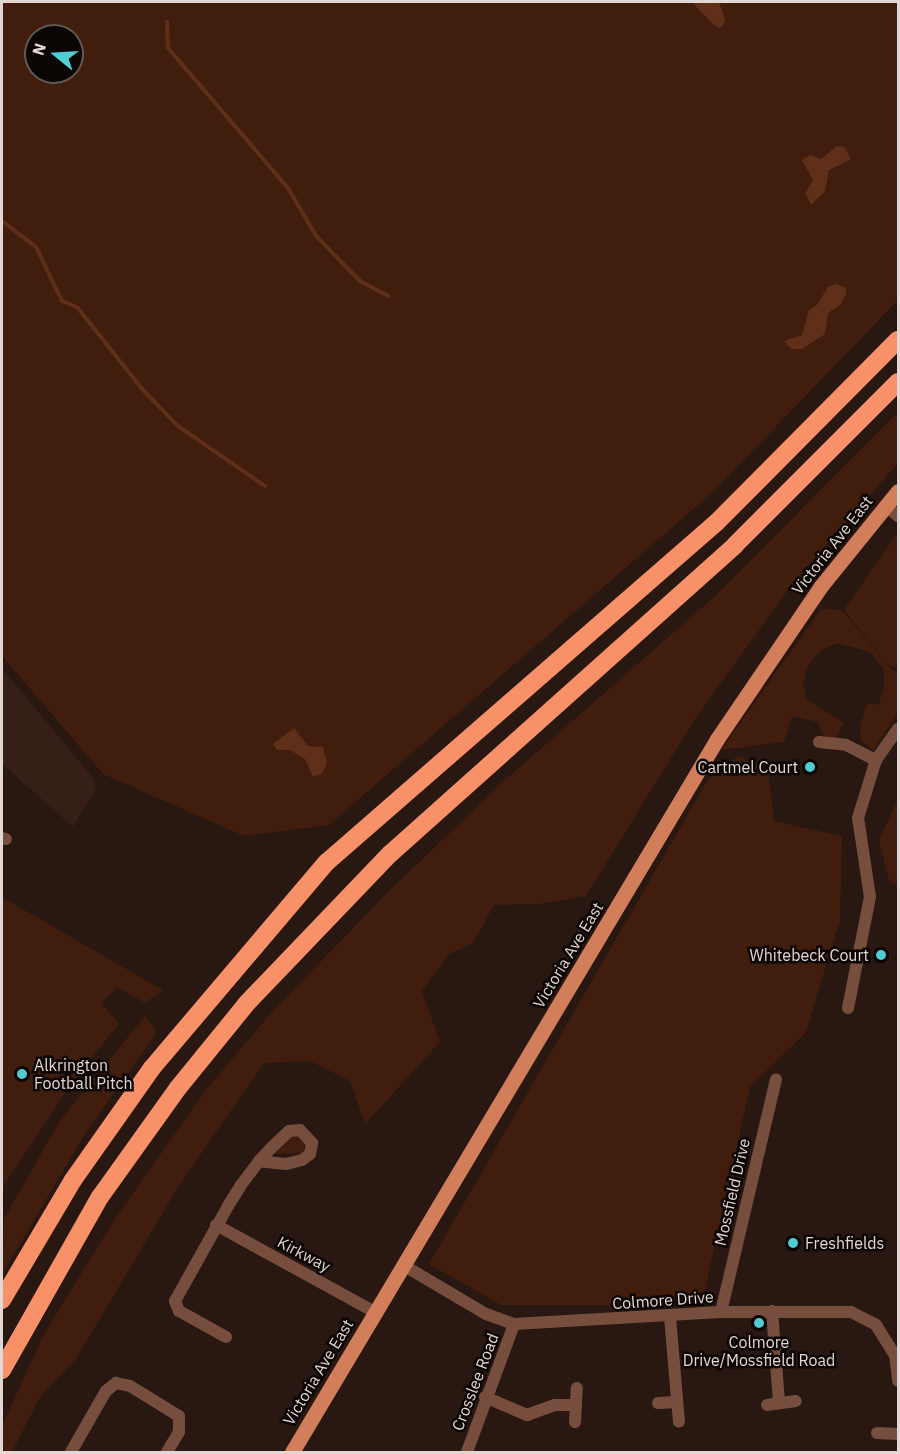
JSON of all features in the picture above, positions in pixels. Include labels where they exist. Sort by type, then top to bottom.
[{"type":"highway","points":[[2,1300],[73,1180],[152,1068],[327,862],[717,522],[898,340]]},
{"type":"highway","points":[[2,1370],[100,1197],[178,1088],[246,1003],[390,854],[735,545],[898,382]]},
{"type":"main road","name":"Victoria Ave East","points":[[292,1452],[717,739],[820,586],[898,491]]},
{"type":"street","points":[[886,506],[898,516]]},
{"type":"street","points":[[848,1008],[870,897],[858,818],[876,760],[898,729]]},
{"type":"street","points":[[819,742],[846,745],[876,760]]},
{"type":"street","name":"Mossfield Drive","points":[[721,1312],[776,1079]]},
{"type":"street","points":[[226,1337],[179,1311],[175,1301],[216,1225],[260,1161]]},
{"type":"street","name":"Kirkway","points":[[216,1225],[375,1312]]},
{"type":"street","name":"Colmore Drive","points":[[403,1265],[486,1314],[514,1324],[670,1317],[721,1312],[851,1312],[876,1325],[895,1355],[898,1381]]},
{"type":"street","points":[[772,1311],[773,1404],[796,1401]]},
{"type":"street","points":[[670,1317],[679,1422]]},
{"type":"street","name":"Crosslee Road","points":[[467,1452],[485,1397],[514,1324]]},
{"type":"street","points":[[71,1452],[106,1391],[116,1383],[130,1386],[179,1416],[179,1432],[167,1452]]},
{"type":"street","points":[[576,1422],[577,1388]]},
{"type":"street","points":[[485,1397],[527,1415],[555,1405],[576,1405]]},
{"type":"street","points":[[658,1403],[677,1402]]},
{"type":"street","points":[[877,1433],[898,1434]]},
{"type":"shaded area","points":[[2,2],[898,2],[898,300],[713,492],[329,825],[244,836],[103,774],[2,656]]},
{"type":"shaded area","points":[[692,2],[719,2],[725,19],[723,25],[719,28],[712,23]]},
{"type":"shaded area","points":[[837,146],[844,147],[851,159],[829,170],[825,191],[811,205],[805,193],[813,180],[802,160],[810,155],[821,159]]},
{"type":"shaded area","points":[[836,284],[846,288],[846,294],[841,304],[828,313],[825,334],[802,349],[792,349],[784,341],[802,335],[809,310],[817,305],[828,287]]},
{"type":"shaded area","points":[[898,412],[898,463],[793,583],[695,719],[586,896],[538,904],[494,905],[473,943],[449,954],[422,991],[440,1042],[365,1124],[350,1081],[310,1061],[264,1063],[178,1187],[76,1359],[40,1397],[12,1452],[2,1452],[2,1426],[44,1334],[116,1217],[206,1090],[271,1013],[390,890],[504,781],[715,596]]},
{"type":"shaded area","points":[[898,532],[898,668],[887,664],[844,610]]},
{"type":"shaded area","points":[[821,609],[842,610],[891,669],[898,672],[898,713],[873,751],[860,739],[861,723],[867,703],[878,705],[884,688],[884,669],[870,652],[837,643],[820,651],[807,667],[803,683],[806,699],[844,723],[835,739],[825,737],[817,722],[792,716],[784,742],[721,750]]},
{"type":"shaded area","points":[[2,668],[93,778],[96,788],[73,827],[2,764]]},
{"type":"shaded area","points":[[294,728],[308,746],[323,747],[327,763],[322,774],[313,777],[305,759],[290,750],[277,750],[273,744]]},
{"type":"shaded area","points":[[738,756],[768,769],[774,821],[842,836],[840,920],[806,1032],[750,1087],[703,1298],[624,1305],[501,1305],[429,1264],[707,781]]},
{"type":"shaded area","points":[[898,798],[898,887],[889,880],[879,841]]},
{"type":"shaded area","points":[[5,899],[163,990],[145,1003],[117,987],[102,1003],[119,1024],[75,1078],[2,1188],[2,902]]},
{"type":"shaded area","points":[[145,1016],[157,1032],[85,1134],[2,1275],[4,1219],[59,1122]]},
{"type":"shaded area","points":[[297,1134],[305,1144],[302,1153],[273,1154],[282,1141]]},
{"type":"waterway","points":[[167,22],[168,48],[288,188],[316,236],[360,281],[388,296]]},
{"type":"waterway","points":[[2,221],[36,247],[62,301],[77,307],[143,390],[178,426],[265,486]]},
{"type":"place","name":"Cartmel Court","points":[[810,767]]},
{"type":"place","name":"Whitebeck Court","points":[[881,955]]},
{"type":"place","name":"Alkrington Football Pitch","points":[[22,1074]]},
{"type":"place","name":"Freshfields","points":[[793,1243]]},
{"type":"place","name":"Colmore Drive/Mossfield Road","points":[[759,1323]]}]
